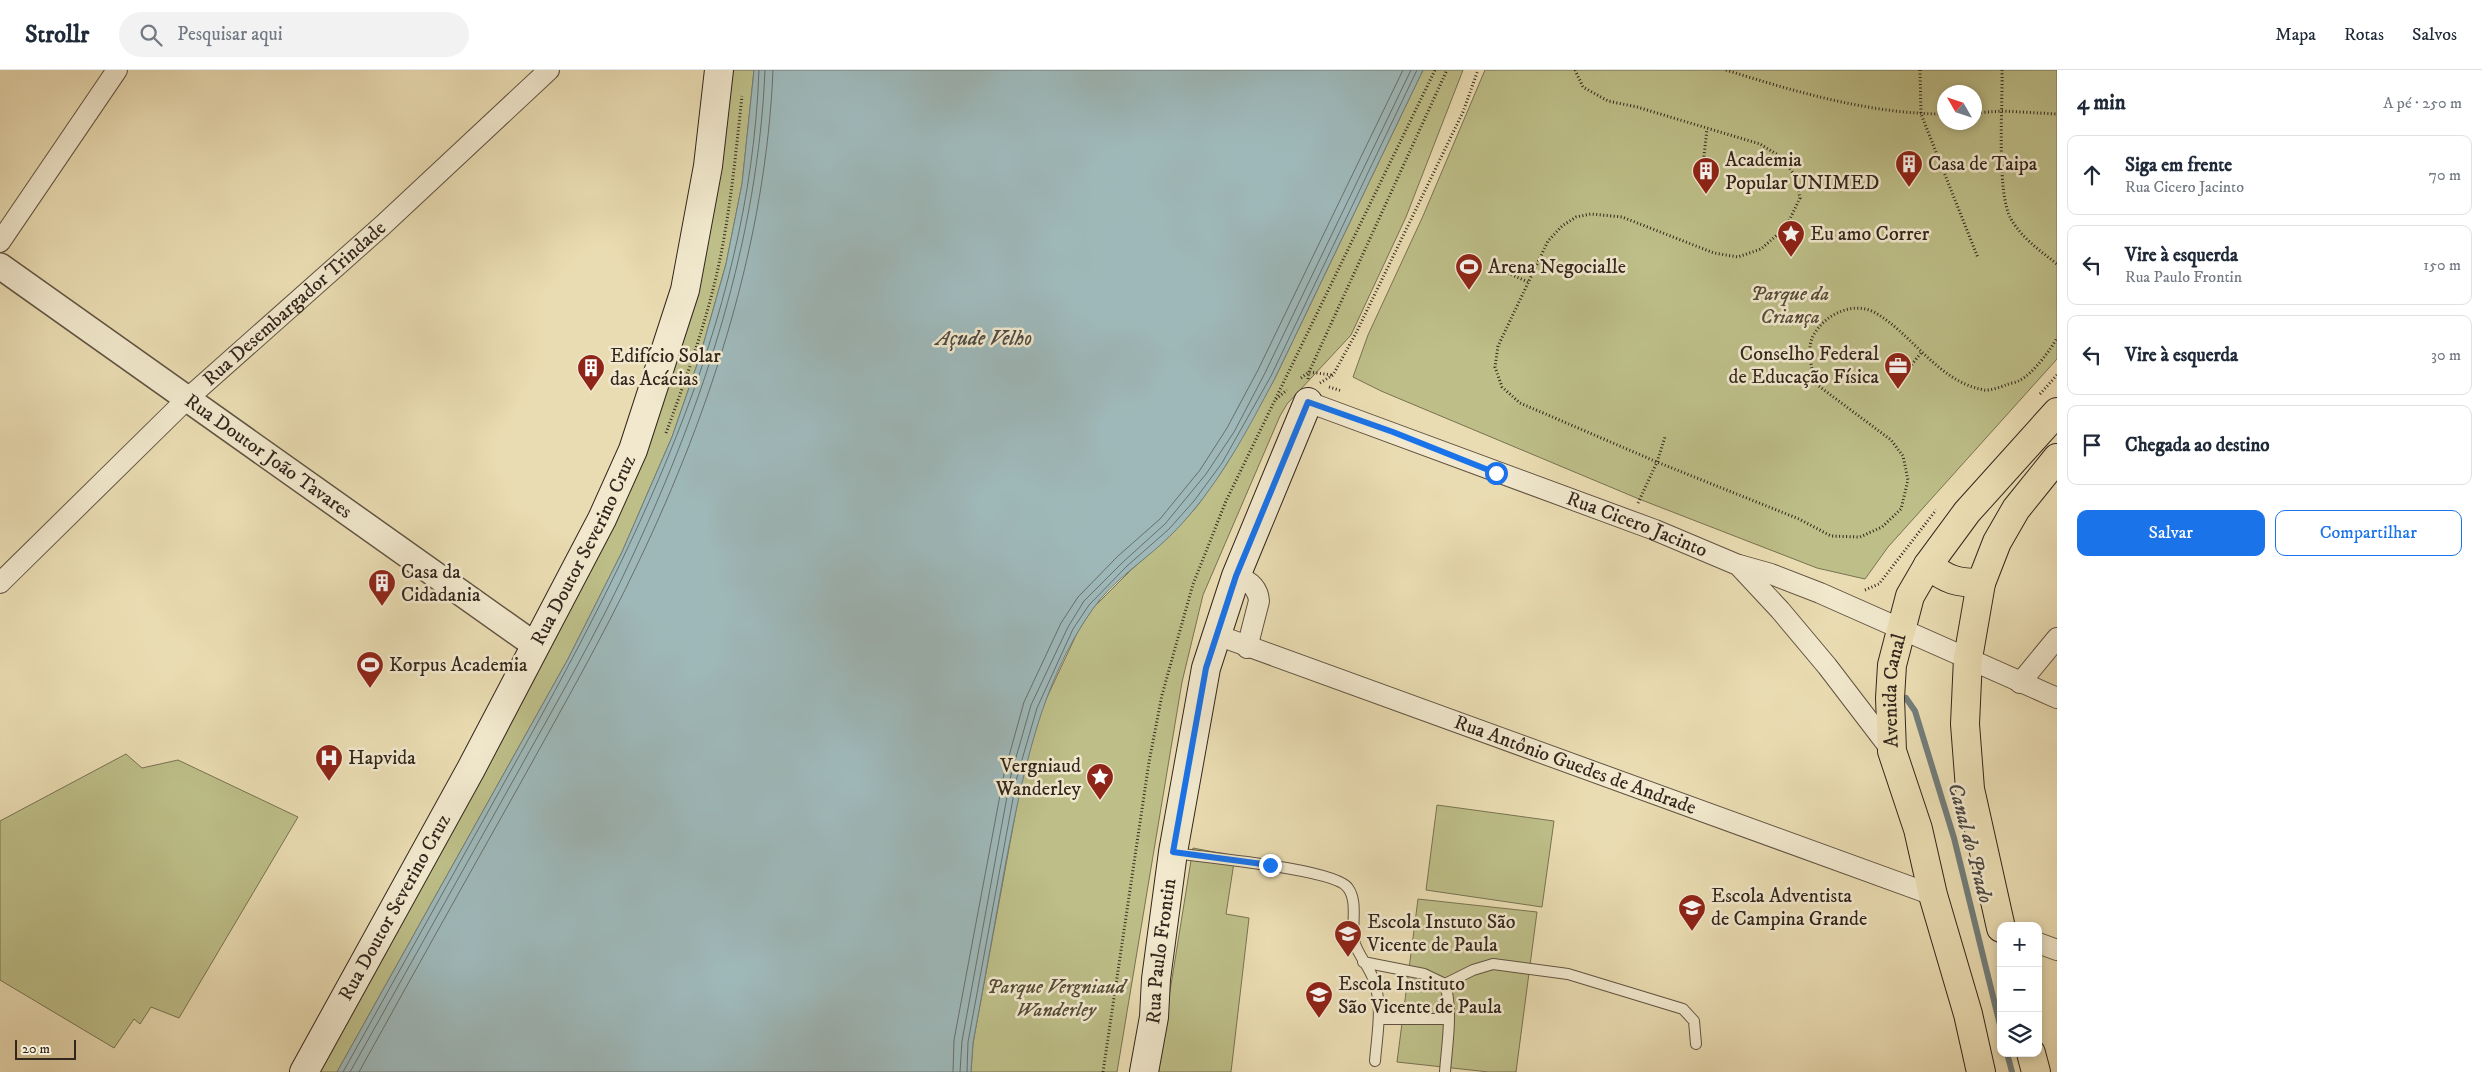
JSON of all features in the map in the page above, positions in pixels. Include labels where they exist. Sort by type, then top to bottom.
[{"type":"main road","name":"Rua Doutor Severino Cruz","points":[[304,1072],[471,770],[602,519],[633,450],[686,290],[710,157],[719,70]]},
{"type":"main road","name":"Rua Paulo Frontin","points":[[1144,1072],[1154,1017],[1156,979],[1173,852],[1206,668],[1236,576],[1312,394]]},
{"type":"main road","name":"Avenida Canal","points":[[1981,1072],[1968,1014],[1933,895],[1918,829],[1892,751],[1890,698],[1892,666],[1910,596],[1928,565],[2048,404]]},
{"type":"main road","points":[[2000,922],[1970,789],[1965,724],[1968,658],[1981,583],[1997,542],[2012,518],[2057,458]]},
{"type":"main road","points":[[1928,565],[1938,573],[1960,583],[1981,583]]},
{"type":"main road","points":[[2033,1057],[2036,1072]]},
{"type":"street","points":[[0,242],[117,70]]},
{"type":"street","name":"Rua Desembargador Trindade","points":[[0,583],[186,399],[383,225],[549,70]]},
{"type":"street","name":"Rua Doutor João Tavares","points":[[0,266],[536,646]]},
{"type":"street","name":"Rua Cicero Jacinto","points":[[1312,394],[1738,565],[1780,610],[1827,666],[1892,751]]},
{"type":"street","points":[[1738,565],[1779,577],[2057,698]]},
{"type":"street","points":[[1236,576],[1252,585],[1259,594],[1258,607],[1247,648]]},
{"type":"street","name":"Rua Antônio Guedes de Andrade","points":[[1217,635],[1247,648],[1408,704],[1933,895]]},
{"type":"street","points":[[2020,682],[2057,638]]},
{"type":"street","points":[[2042,944],[2057,950]]},
{"type":"lane","points":[[1173,852],[1270,865],[1336,879],[1348,886],[1352,896],[1355,943],[1363,962],[1374,980],[1378,999],[1379,1019],[1375,1061]]},
{"type":"lane","points":[[1363,962],[1424,974],[1445,984],[1448,994],[1445,1072]]},
{"type":"lane","points":[[1445,984],[1474,970],[1493,964],[1568,974],[1683,1009],[1694,1021],[1696,1044]]},
{"type":"lane","points":[[1379,1019],[1448,1020]]},
{"type":"path","points":[[1350,395],[1333,387],[1312,394],[1306,386],[1309,372],[1447,70]]},
{"type":"path","points":[[1575,70],[1583,87],[1608,101],[1760,144],[1783,158],[1795,176],[1800,198],[1786,227],[1761,249],[1738,257],[1714,252],[1622,217],[1591,214],[1576,217],[1569,222],[1548,241],[1498,346],[1495,367],[1502,387],[1520,403],[1656,462],[1799,519],[1831,536],[1860,537],[1882,527],[1901,509],[1908,480],[1902,456],[1890,440],[1816,384],[1810,359],[1813,336],[1828,318],[1847,308],[1872,311],[1889,322],[1921,353],[1958,380],[1986,391],[2022,380],[2051,349],[2057,338]]},
{"type":"path","points":[[1726,70],[1843,101],[1921,114],[1937,114]]},
{"type":"path","points":[[1920,70],[1921,114],[1978,258]]},
{"type":"path","points":[[2002,70],[2003,111],[2001,148],[2010,217],[2027,241],[2057,264]]},
{"type":"path","points":[[1982,112],[2003,111],[2057,114]]},
{"type":"path","points":[[1702,174],[1707,129]]},
{"type":"path","points":[[1508,273],[1528,282]]},
{"type":"path","points":[[1905,373],[1921,353]]},
{"type":"path","points":[[2048,404],[2057,375]]},
{"type":"path","points":[[1631,522],[1665,437]]},
{"type":"path","points":[[1860,590],[1871,589],[1879,584],[1941,505]]},
{"type":"green space","points":[[727,70],[754,70],[742,184],[726,264],[700,356],[672,437],[622,552],[568,659],[337,1072],[315,1072],[645,439]]},
{"type":"green space","name":"Parque Vergniaud Wanderley","points":[[1423,70],[1463,70],[1406,217],[1351,335],[1287,404],[1280,416],[1203,595],[1182,682],[1117,1072],[971,1072],[973,1043],[1022,778],[1041,710],[1078,631],[1093,608],[1131,570],[1173,533],[1198,505],[1226,465],[1275,378]]},
{"type":"green space","name":"Parque da Criança","points":[[1485,70],[2057,70],[2057,359],[1888,547],[1865,579],[1817,568],[1639,499],[1381,391],[1353,377],[1368,335],[1423,216]]},
{"type":"green space","points":[[126,754],[142,768],[178,760],[298,817],[179,1018],[151,1007],[140,1024],[134,1019],[114,1048],[0,980],[0,821]]},
{"type":"green space","points":[[1437,805],[1554,821],[1542,907],[1426,890]]},
{"type":"green space","points":[[1193,848],[1235,856],[1226,914],[1249,918],[1231,1072],[1157,1072]]},
{"type":"green space","points":[[1418,899],[1537,912],[1516,1072],[1489,1072],[1397,1062]]},
{"type":"water","name":"Açude Velho","points":[[754,70],[1423,70],[1275,378],[1230,459],[1204,497],[1174,532],[1100,599],[1074,638],[1059,668],[1046,699],[1019,795],[973,1043],[971,1072],[337,1072],[568,659],[622,552],[672,437],[700,356],[726,264],[742,184]]},
{"type":"waterway","name":"Canal do Prado","points":[[1906,698],[1915,711],[1954,838],[1997,1013]]},
{"type":"waterway","name":"Canal do Prado","points":[[2008,1057],[2012,1072]]},
{"type":"place","name":"Casa de Taipa","points":[[1909,188]]},
{"type":"place","name":"Academia Popular UNIMED","points":[[1706,195]]},
{"type":"place","name":"Eu amo Correr","points":[[1791,258]]},
{"type":"place","name":"Arena Negocialle","points":[[1469,291]]},
{"type":"place","name":"Conselho Federal de Educação Física","points":[[1898,390]]},
{"type":"place","name":"Edifício Solar das Acácias","points":[[591,392]]},
{"type":"place","name":"Casa da Cidadania","points":[[382,607]]},
{"type":"place","name":"Korpus Academia","points":[[370,689]]},
{"type":"place","name":"Hapvida","points":[[329,782]]},
{"type":"place","name":"Vergniaud Wanderley","points":[[1100,801]]},
{"type":"place","name":"Escola Adventista de Campina Grande","points":[[1692,932]]},
{"type":"place","name":"Escola Instuto São Vicente de Paula","points":[[1348,958]]},
{"type":"place","name":"Escola Instituto São Vicente de Paula","points":[[1319,1019]]},
{"type":"route","points":[[1270,865],[1173,852],[1206,668],[1236,576],[1308,402],[1393,432],[1496,473]]}]
